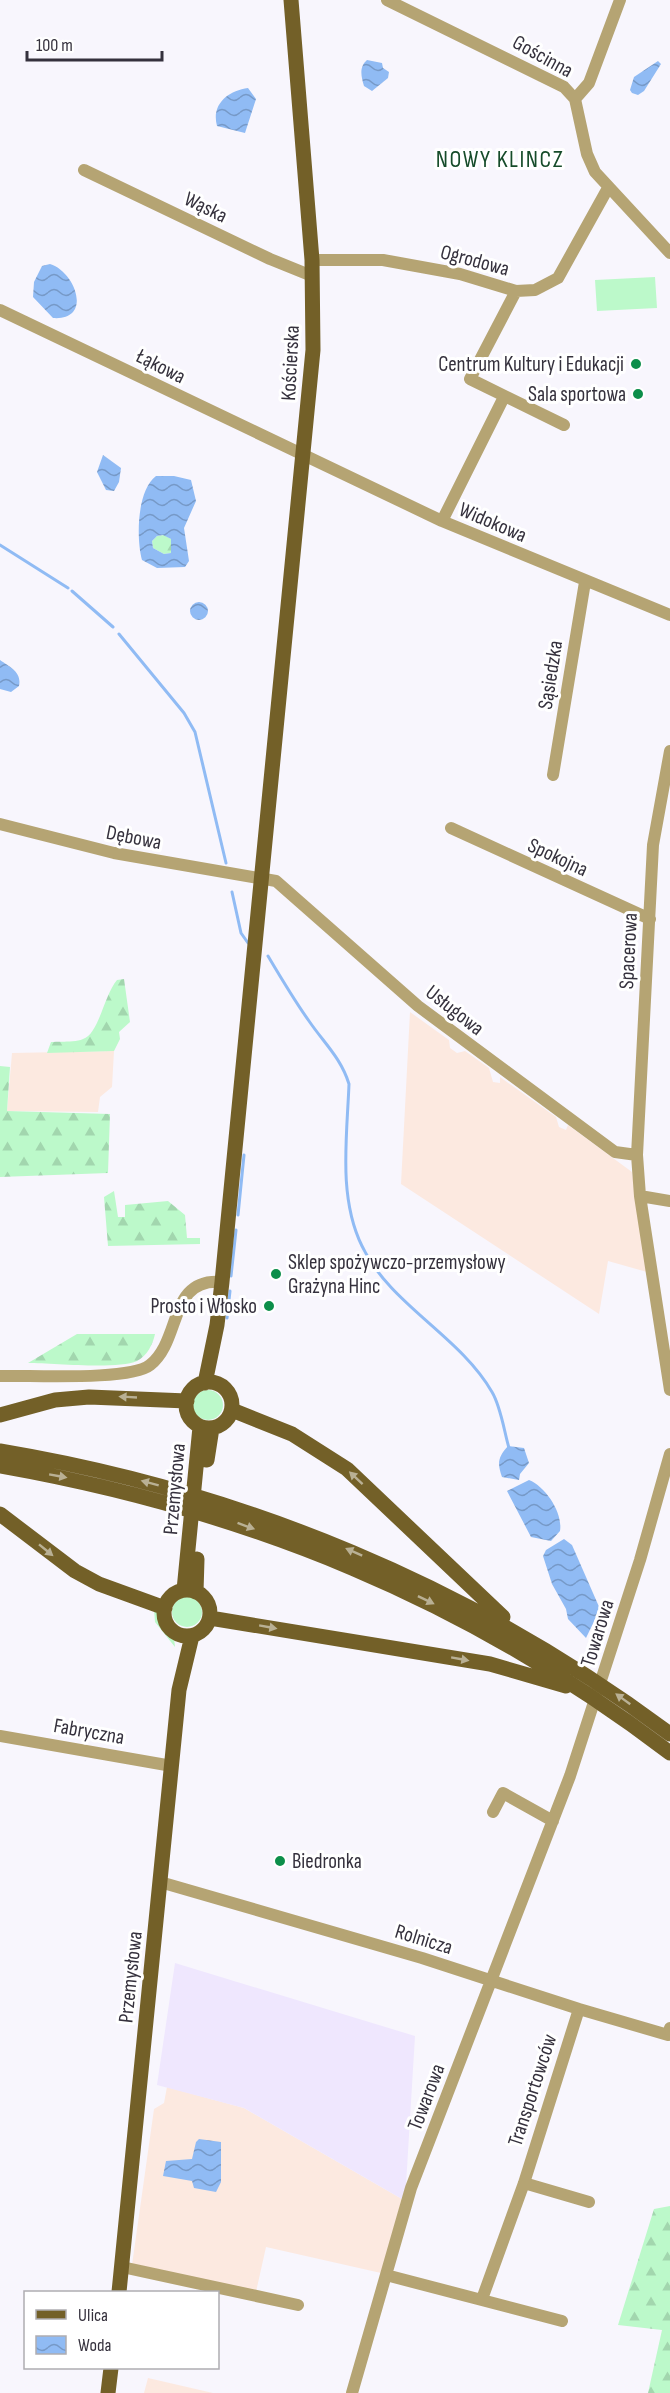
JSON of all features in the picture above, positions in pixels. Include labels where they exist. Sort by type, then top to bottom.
[{"type":"main road","name":"Kościerska","points":[[222,1282],[314,350],[312,260],[291,0]]},
{"type":"main road","points":[[211,1383],[222,1282]]},
{"type":"main road","points":[[211,1383],[228,1391],[232,1410],[225,1422],[206,1428],[190,1419],[187,1401],[193,1389],[211,1383]]},
{"type":"main road","points":[[0,1415],[55,1400],[89,1397],[187,1401]]},
{"type":"main road","points":[[232,1410],[292,1434],[347,1469],[479,1597],[513,1624],[519,1634]]},
{"type":"main road","name":"Przemysłowa","points":[[190,1591],[206,1428]]},
{"type":"main road","points":[[0,1451],[123,1475],[236,1507],[292,1527],[398,1571],[519,1634],[609,1690],[670,1734]]},
{"type":"main road","points":[[0,1466],[151,1497],[286,1540],[338,1560],[442,1608],[548,1668],[670,1753]]},
{"type":"main road","points":[[0,1514],[75,1571],[99,1584],[165,1608]]},
{"type":"main road","points":[[190,1591],[206,1599],[210,1618],[201,1631],[185,1635],[166,1620],[165,1608],[171,1596],[190,1591]]},
{"type":"main road","points":[[210,1618],[490,1664],[523,1672],[561,1686],[572,1685]]},
{"type":"main road","name":"Przemysłowa","points":[[119,2291],[185,1635]]},
{"type":"main road","points":[[108,2393],[111,2369]]},
{"type":"street","name":"Gościnna","points":[[387,0],[404,4],[564,87],[575,99],[587,154],[608,188],[633,210],[670,253]]},
{"type":"street","points":[[575,99],[589,83],[620,0]]},
{"type":"street","name":"Wąska","points":[[84,170],[270,259],[312,276]]},
{"type":"street","name":"Ogrodowa","points":[[312,260],[383,260],[459,274],[516,291],[535,290],[558,278],[608,188]]},
{"type":"street","points":[[516,291],[470,379],[564,425]]},
{"type":"street","name":"Łąkowa","points":[[0,310],[68,340],[304,458]]},
{"type":"street","points":[[442,521],[504,397]]},
{"type":"street","name":"Widokowa","points":[[304,458],[442,521],[585,582],[670,615]]},
{"type":"street","name":"Sąsiedzka","points":[[553,775],[585,582]]},
{"type":"street","name":"Spacerowa","points":[[637,1155],[653,845],[670,751]]},
{"type":"street","name":"Dębowa","points":[[0,824],[114,853],[262,880]]},
{"type":"street","name":"Spokojna","points":[[451,828],[650,919]]},
{"type":"street","name":"Usługowa","points":[[262,880],[276,880],[417,1006],[459,1039],[615,1152],[637,1155]]},
{"type":"street","points":[[637,1155],[640,1196],[670,1390]]},
{"type":"street","points":[[640,1196],[670,1201]]},
{"type":"street","points":[[0,1376],[117,1374],[146,1368],[163,1348],[188,1292],[206,1281],[222,1282]]},
{"type":"street","name":"Towarowa","points":[[352,2393],[411,2188],[590,1720],[670,1454]]},
{"type":"street","name":"Fabryczna","points":[[0,1736],[172,1766]]},
{"type":"street","points":[[493,1812],[502,1793],[553,1821]]},
{"type":"street","name":"Rolnicza","points":[[160,1882],[411,1955],[491,1982],[668,2035],[670,2028]]},
{"type":"street","name":"Transportowców","points":[[482,2299],[524,2183],[579,2009]]},
{"type":"street","points":[[524,2183],[589,2202]]},
{"type":"street","points":[[122,2267],[298,2306]]},
{"type":"street","points":[[386,2275],[562,2321]]},
{"type":"shaded area","points":[[410,1012],[449,1040],[450,1048],[457,1053],[465,1051],[489,1068],[493,1082],[500,1083],[500,1077],[556,1117],[559,1127],[566,1130],[568,1125],[632,1172],[647,1272],[608,1261],[599,1314],[401,1184]]},
{"type":"shaded area","points":[[114,1051],[112,1087],[100,1097],[98,1112],[7,1111],[12,1053]]},
{"type":"shaded area","points":[[175,1963],[415,2036],[406,2185],[402,2199],[244,2108],[157,2085]]},
{"type":"shaded area","points":[[167,2087],[244,2108],[402,2199],[381,2273],[266,2247],[256,2292],[132,2265],[154,2109],[164,2103]]},
{"type":"shaded area","points":[[148,2378],[213,2393],[144,2393]]},
{"type":"green space","points":[[655,277],[657,308],[597,311],[595,280]]},
{"type":"green space","points":[[164,535],[171,539],[171,553],[164,554],[153,548],[152,541],[157,536]]},
{"type":"green space","points":[[124,979],[130,1022],[119,1032],[120,1039],[114,1051],[47,1053],[51,1042],[75,1041],[89,1036],[112,987],[117,980]]},
{"type":"green space","points":[[0,1066],[10,1067],[7,1111],[110,1114],[108,1173],[0,1177]]},
{"type":"green space","points":[[114,1191],[118,1217],[125,1217],[125,1205],[168,1201],[185,1215],[187,1238],[200,1238],[200,1244],[108,1246],[104,1197]]},
{"type":"green space","points":[[77,1334],[155,1334],[147,1353],[137,1361],[128,1364],[100,1366],[28,1363]]},
{"type":"green space","points":[[208,1390],[214,1391],[222,1399],[222,1411],[214,1419],[208,1420],[202,1419],[194,1411],[193,1405],[194,1399],[202,1391]]},
{"type":"green space","points":[[187,1597],[193,1598],[201,1606],[201,1618],[193,1626],[187,1627],[181,1626],[173,1618],[172,1612],[173,1606],[181,1598]]},
{"type":"green space","points":[[154,1609],[174,1638],[175,1647],[155,1622]]},
{"type":"green space","points":[[670,2206],[670,2393],[648,2393],[662,2330],[618,2325],[654,2209]]},
{"type":"water","points":[[367,60],[382,63],[383,68],[389,72],[388,78],[372,91],[364,86],[362,79],[361,72]]},
{"type":"water","points":[[658,61],[661,64],[644,91],[638,95],[632,93],[630,90],[634,77]]},
{"type":"water","points":[[248,88],[256,99],[245,133],[217,126],[216,111],[223,100],[234,92]]},
{"type":"water","points":[[50,264],[67,276],[76,295],[73,312],[65,317],[53,318],[33,297],[34,282],[42,266]]},
{"type":"water","points":[[103,455],[121,468],[119,482],[114,491],[106,490],[97,472]]},
{"type":"water","points":[[156,476],[174,476],[191,480],[196,501],[184,528],[189,561],[185,567],[157,568],[142,560],[139,540],[140,515],[145,492]],"holes":[[[163,535],[171,539],[171,553],[164,554],[153,548],[152,541],[157,536]]]},
{"type":"water","points":[[199,602],[205,605],[208,611],[205,617],[199,620],[193,617],[190,611],[193,605]]},
{"type":"water","points":[[0,660],[14,670],[19,677],[19,686],[11,692],[0,689]]},
{"type":"water","points":[[508,1446],[524,1448],[529,1463],[520,1474],[519,1480],[502,1477],[500,1472],[499,1460]]},
{"type":"water","points":[[529,1480],[547,1494],[559,1516],[560,1531],[551,1541],[531,1537],[507,1491]]},
{"type":"water","points":[[564,1539],[572,1545],[600,1609],[586,1638],[568,1619],[566,1609],[552,1584],[543,1556],[546,1550]]},
{"type":"water","points":[[199,2139],[221,2142],[221,2182],[216,2192],[194,2188],[192,2181],[163,2176],[166,2161],[192,2159],[196,2142]]},
{"type":"waterway","points":[[0,545],[68,588]]},
{"type":"waterway","points":[[72,591],[113,627]]},
{"type":"waterway","points":[[119,634],[184,713],[195,732],[226,863]]},
{"type":"waterway","points":[[232,892],[241,933],[248,943]]},
{"type":"waterway","points":[[268,956],[303,1013],[337,1058],[349,1084],[347,1187],[354,1227],[362,1246],[374,1267],[389,1286],[462,1353],[478,1372],[495,1398],[509,1448]]},
{"type":"waterway","points":[[238,1215],[244,1155]]},
{"type":"waterway","points":[[231,1276],[236,1230]]},
{"type":"waterway","points":[[227,1318],[230,1291]]},
{"type":"place","name":"Centrum Kultury i Edukacji","points":[[636,364]]},
{"type":"place","name":"Sala sportowa","points":[[638,394]]},
{"type":"place","name":"Sklep spożywczo-przemysłowy Grażyna Hinc","points":[[276,1274]]},
{"type":"place","name":"Prosto i Włosko","points":[[269,1306]]},
{"type":"place","name":"Biedronka","points":[[280,1861]]},
{"type":"district","name":"NOWY KLINCZ","points":[[500,159]]}]
